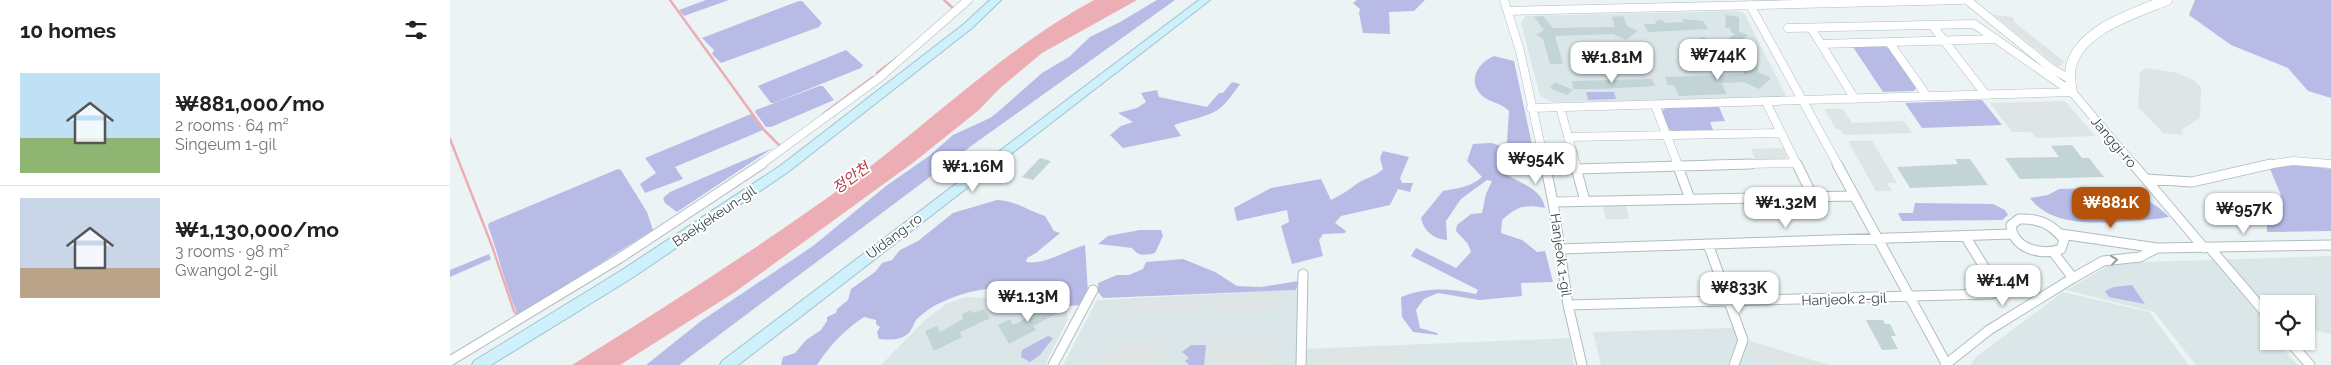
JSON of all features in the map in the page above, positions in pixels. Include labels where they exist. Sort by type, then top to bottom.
[{"type":"main road","name":"Baekjekeun-gil","points":[[479,365],[627,274],[784,169],[968,26],[984,4],[997,0]]},
{"type":"main road","name":"Uidang-ro","points":[[727,365],[1204,0]]},
{"type":"street","points":[[450,361],[585,280],[768,161],[906,56],[968,0]]},
{"type":"street","name":"Hanjeok 1-gil","points":[[1504,0],[1520,51],[1553,202],[1568,305],[1582,365]]},
{"type":"street","points":[[1508,11],[1962,0]]},
{"type":"street","points":[[1967,0],[2052,69],[2068,78],[2076,53],[2083,43],[2094,34],[2167,0]]},
{"type":"street","name":"Hanjeok 2-gil","points":[[1750,5],[1946,364]]},
{"type":"street","points":[[1788,28],[1974,24],[2072,92]]},
{"type":"street","points":[[1932,25],[1986,95]]},
{"type":"street","points":[[1811,28],[1855,99]]},
{"type":"street","points":[[1821,44],[1996,39]]},
{"type":"street","points":[[1889,42],[1927,96]]},
{"type":"street","name":"Janggi-ro","points":[[2068,78],[2072,92],[2146,179],[2260,307]]},
{"type":"street","points":[[1531,108],[2072,92]]},
{"type":"street","points":[[1766,102],[1814,197]]},
{"type":"street","points":[[1655,104],[1690,199]]},
{"type":"street","points":[[1560,107],[1584,202]]},
{"type":"street","points":[[1568,137],[1781,133]]},
{"type":"street","points":[[2146,179],[2190,182],[2291,160],[2317,161],[2331,164]]},
{"type":"street","points":[[1576,169],[1796,163]]},
{"type":"street","points":[[1553,202],[1854,196]]},
{"type":"street","points":[[2061,234],[2064,245],[2061,249],[2053,252],[2031,249],[2023,245],[2012,234],[2011,224],[2019,219],[2026,218],[2042,221],[2061,234],[2157,248],[2331,245]]},
{"type":"street","points":[[1561,249],[2012,234]]},
{"type":"street","name":"Hanjeok 2-gil","points":[[1568,305],[1992,294],[1997,291],[1996,286],[1964,236]]},
{"type":"street","points":[[1708,244],[1743,340],[1734,365]]},
{"type":"street","points":[[1946,364],[1989,330],[2103,261],[2140,257],[2157,248]]},
{"type":"street","points":[[2053,252],[2073,278]]},
{"type":"street","points":[[1301,365],[1303,274]]},
{"type":"street","points":[[1053,365],[1093,290]]},
{"type":"street","points":[[2297,350],[2310,365]]},
{"type":"shaded area","points":[[706,0],[729,0],[684,16],[679,10]]},
{"type":"shaded area","points":[[1094,0],[1137,0],[1042,53],[999,89],[979,110],[914,162],[735,292],[620,365],[572,365],[783,229],[881,158],[999,63],[1061,19]]},
{"type":"shaded area","points":[[1157,0],[1175,0],[974,144],[679,365],[646,365],[701,321],[813,246],[886,186],[929,156],[953,135],[990,118],[1042,73],[1069,57],[1090,37]]},
{"type":"shaded area","points":[[1357,0],[1425,0],[1414,11],[1389,12],[1390,34],[1363,33],[1360,9],[1353,3]]},
{"type":"shaded area","points":[[2195,0],[2331,0],[2331,98],[2308,91],[2288,68],[2231,45],[2189,15]]},
{"type":"shaded area","points":[[802,1],[822,23],[819,27],[721,63],[712,54],[714,50],[702,38]]},
{"type":"shaded area","points":[[1738,11],[1744,13],[1786,95],[1779,98],[1552,102],[1540,96],[1521,22],[1526,16]]},
{"type":"shaded area","points":[[1994,15],[2013,17],[2015,23],[2065,62],[2058,67]]},
{"type":"shaded area","points":[[1884,46],[1890,49],[1916,88],[1914,91],[1883,92],[1853,47]]},
{"type":"shaded area","points":[[846,50],[863,65],[861,68],[774,103],[771,103],[758,86]]},
{"type":"shaded area","points":[[1494,56],[1514,61],[1534,154],[1525,154],[1522,146],[1516,146],[1519,161],[1507,175],[1536,192],[1543,201],[1545,208],[1527,206],[1517,209],[1502,220],[1501,233],[1522,240],[1537,252],[1545,251],[1553,282],[1521,283],[1522,296],[1479,300],[1438,293],[1424,299],[1416,310],[1420,328],[1437,333],[1438,335],[1413,332],[1402,317],[1401,297],[1429,290],[1447,290],[1476,294],[1478,290],[1411,256],[1416,248],[1456,268],[1471,252],[1468,244],[1456,231],[1457,225],[1471,214],[1482,213],[1486,194],[1492,181],[1487,180],[1461,199],[1446,221],[1447,240],[1430,234],[1424,227],[1421,218],[1443,191],[1468,185],[1482,177],[1467,161],[1473,144],[1491,143],[1501,146],[1507,142],[1509,111],[1479,93],[1475,81],[1478,69]]},
{"type":"shaded area","points":[[2145,68],[2178,73],[2195,81],[2201,87],[2200,118],[2181,130],[2183,135],[2163,133],[2138,107],[2140,72]]},
{"type":"shaded area","points":[[1232,82],[1240,84],[1228,101],[1219,109],[1204,116],[1174,125],[1181,136],[1123,148],[1110,135],[1121,126],[1133,122],[1118,113],[1137,108],[1146,102],[1141,93],[1157,90],[1159,97],[1207,107]]},
{"type":"shaded area","points":[[823,86],[834,100],[771,127],[766,127],[755,112],[756,110]]},
{"type":"shaded area","points":[[1586,92],[1614,92],[1616,99],[1588,100]]},
{"type":"shaded area","points":[[1982,100],[2002,125],[1922,128],[1905,103]]},
{"type":"shaded area","points":[[2065,101],[2095,136],[2036,138],[2031,132],[2012,132],[1990,103]]},
{"type":"shaded area","points":[[1719,107],[1725,121],[1710,122],[1713,130],[1673,131],[1668,129],[1661,111],[1667,108]]},
{"type":"shaded area","points":[[1824,109],[1843,109],[1852,123],[1904,121],[1912,133],[1844,135],[1840,129],[1836,129]]},
{"type":"shaded area","points":[[751,114],[763,130],[675,167],[683,179],[645,193],[640,184],[656,173],[645,158]]},
{"type":"shaded area","points":[[1848,141],[1872,141],[1897,183],[1887,183],[1892,191],[1876,191]]},
{"type":"shaded area","points":[[773,148],[677,212],[665,203],[663,198],[670,192]]},
{"type":"shaded area","points":[[1783,148],[1787,156],[1783,161],[1756,162],[1751,149]]},
{"type":"shaded area","points":[[1383,151],[1409,157],[1400,178],[1402,183],[1413,183],[1410,192],[1398,189],[1390,205],[1341,216],[1335,223],[1346,231],[1345,233],[1323,234],[1319,240],[1323,256],[1292,264],[1281,226],[1289,222],[1287,210],[1237,221],[1234,208],[1271,188],[1321,179],[1331,200],[1383,169],[1380,158]]},
{"type":"shaded area","points":[[2296,164],[2331,169],[2331,231],[2267,232],[2267,214],[2281,195],[2270,169]]},
{"type":"shaded area","points":[[618,169],[621,170],[647,212],[653,230],[518,315],[509,293],[488,226],[489,223]]},
{"type":"shaded area","points":[[2103,188],[2139,196],[2155,205],[2169,217],[2106,222],[2071,221],[2041,209],[2030,198],[2048,195],[2059,189]]},
{"type":"shaded area","points":[[1785,198],[1807,198],[1814,213],[1792,213]]},
{"type":"shaded area","points":[[997,200],[1016,204],[1045,216],[1054,231],[1060,233],[1027,258],[1026,262],[1048,259],[1085,245],[1088,293],[1079,305],[1070,306],[1040,292],[1023,289],[987,289],[969,292],[953,297],[929,309],[916,320],[908,334],[901,338],[879,339],[877,332],[880,327],[876,324],[876,320],[864,317],[838,338],[817,365],[781,365],[783,357],[795,353],[806,340],[821,330],[827,321],[827,317],[836,313],[837,309],[848,300],[851,289],[875,272],[882,263],[892,260],[900,250],[918,241],[953,213]]},
{"type":"shaded area","points":[[1764,200],[1769,213],[1746,214],[1741,201]]},
{"type":"shaded area","points":[[1602,203],[1625,203],[1629,219],[1606,219]]},
{"type":"shaded area","points":[[1915,203],[1993,204],[2005,210],[2008,215],[2002,220],[1902,221],[1898,213],[1913,213]]},
{"type":"shaded area","points":[[1140,230],[1161,230],[1163,236],[1155,253],[1142,255],[1132,248],[1098,244],[1108,236]]},
{"type":"shaded area","points":[[489,254],[491,259],[450,277],[450,270]]},
{"type":"shaded area","points":[[2331,256],[2331,334],[2315,331],[2315,295],[2260,295],[2260,350],[2284,350],[2297,365],[2196,365],[2154,312],[2066,290],[2113,263]]},
{"type":"shaded area","points":[[1183,259],[1215,272],[1237,286],[1261,287],[1299,281],[1296,290],[1103,298],[1098,292],[1098,283],[1117,275],[1129,275],[1143,269],[1146,262]]},
{"type":"shaded area","points":[[2132,285],[2145,304],[2109,297],[2105,291],[2114,287]]},
{"type":"shaded area","points":[[1296,290],[1300,295],[1297,365],[1063,365],[1097,300]]},
{"type":"shaded area","points":[[1282,292],[1279,308],[1214,311],[1215,305],[1195,306],[1194,312],[1117,316],[1120,300],[1202,295],[1202,301],[1213,301],[1214,295]]},
{"type":"shaded area","points":[[2063,292],[2149,312],[2189,365],[1971,365],[1975,358]]},
{"type":"shaded area","points":[[966,297],[1056,301],[1066,310],[1068,319],[1045,365],[881,365],[925,320],[946,304]]},
{"type":"shaded area","points":[[974,300],[994,302],[1001,312],[994,315],[989,307],[974,306],[940,321],[937,317]]},
{"type":"shaded area","points":[[1734,328],[1738,340],[1727,365],[1601,365],[1593,332]]},
{"type":"shaded area","points":[[1275,335],[1274,364],[1282,365],[1207,365],[1211,337]]},
{"type":"shaded area","points":[[1048,336],[1053,338],[1040,355],[1030,362],[1021,357],[1022,350]]},
{"type":"shaded area","points":[[1570,338],[1574,365],[1305,365],[1305,349]]},
{"type":"shaded area","points":[[1168,340],[1164,365],[1098,365],[1100,355],[1110,353],[1112,342]]},
{"type":"shaded area","points":[[1747,340],[1828,365],[1738,365]]},
{"type":"shaded area","points":[[1753,342],[1828,365],[1777,365],[1750,356]]},
{"type":"shaded area","points":[[1191,345],[1206,345],[1204,365],[1189,365],[1185,361],[1189,358],[1182,352]]},
{"type":"shaded area","points":[[1405,349],[1406,360],[1396,361],[1396,365],[1311,365],[1311,354]]},
{"type":"building","points":[[1726,15],[1739,17],[1739,31],[1748,35],[1738,43],[1728,39],[1735,34],[1731,32],[1730,28],[1725,28]]},
{"type":"building","points":[[1543,16],[1553,28],[1615,27],[1612,17],[1623,16],[1627,26],[1638,31],[1626,40],[1613,34],[1555,36],[1563,64],[1550,64],[1543,39],[1536,35],[1544,30],[1534,17]]},
{"type":"building","points":[[1682,19],[1703,21],[1708,29],[1648,32],[1644,24],[1656,24],[1655,21],[1662,20],[1664,23],[1684,22]]},
{"type":"building","points":[[1704,37],[1711,43],[1713,49],[1708,56],[1698,52],[1701,48],[1695,40]]},
{"type":"building","points":[[1745,56],[1758,58],[1758,72],[1771,78],[1759,89],[1744,82],[1721,83],[1727,94],[1679,96],[1674,85],[1668,85],[1665,77],[1744,74]]},
{"type":"building","points":[[1652,79],[1655,86],[1602,89],[1573,89],[1572,81]]},
{"type":"building","points":[[1555,82],[1573,90],[1567,95],[1550,88]]},
{"type":"building","points":[[2072,145],[2082,158],[2089,158],[2104,177],[2020,179],[2005,158],[2059,157],[2051,146]]},
{"type":"building","points":[[1040,158],[1051,161],[1033,180],[1022,177]]},
{"type":"building","points":[[1955,159],[1970,159],[1988,185],[1910,188],[1897,167],[1958,164]]},
{"type":"building","points":[[1043,303],[1045,307],[1056,303],[1062,311],[1033,326],[1036,330],[1009,344],[998,325],[1010,319],[1013,325],[1032,315],[1036,310],[1034,307]]},
{"type":"building","points":[[984,309],[990,318],[960,332],[962,337],[934,351],[925,331],[937,326],[940,332],[963,319],[962,314],[971,310],[973,313]]},
{"type":"building","points":[[1866,320],[1883,320],[1885,324],[1890,324],[1896,336],[1891,336],[1898,349],[1882,350]]},
{"type":"waterway","points":[[670,0],[764,130],[780,146]]},
{"type":"waterway","points":[[944,0],[954,9]]},
{"type":"waterway","points":[[877,73],[898,57]]},
{"type":"waterway","points":[[823,114],[873,77]]},
{"type":"waterway","points":[[450,139],[492,246],[514,311],[518,316]]},
{"type":"water label","name":"정안천","points":[[851,178]]}]
